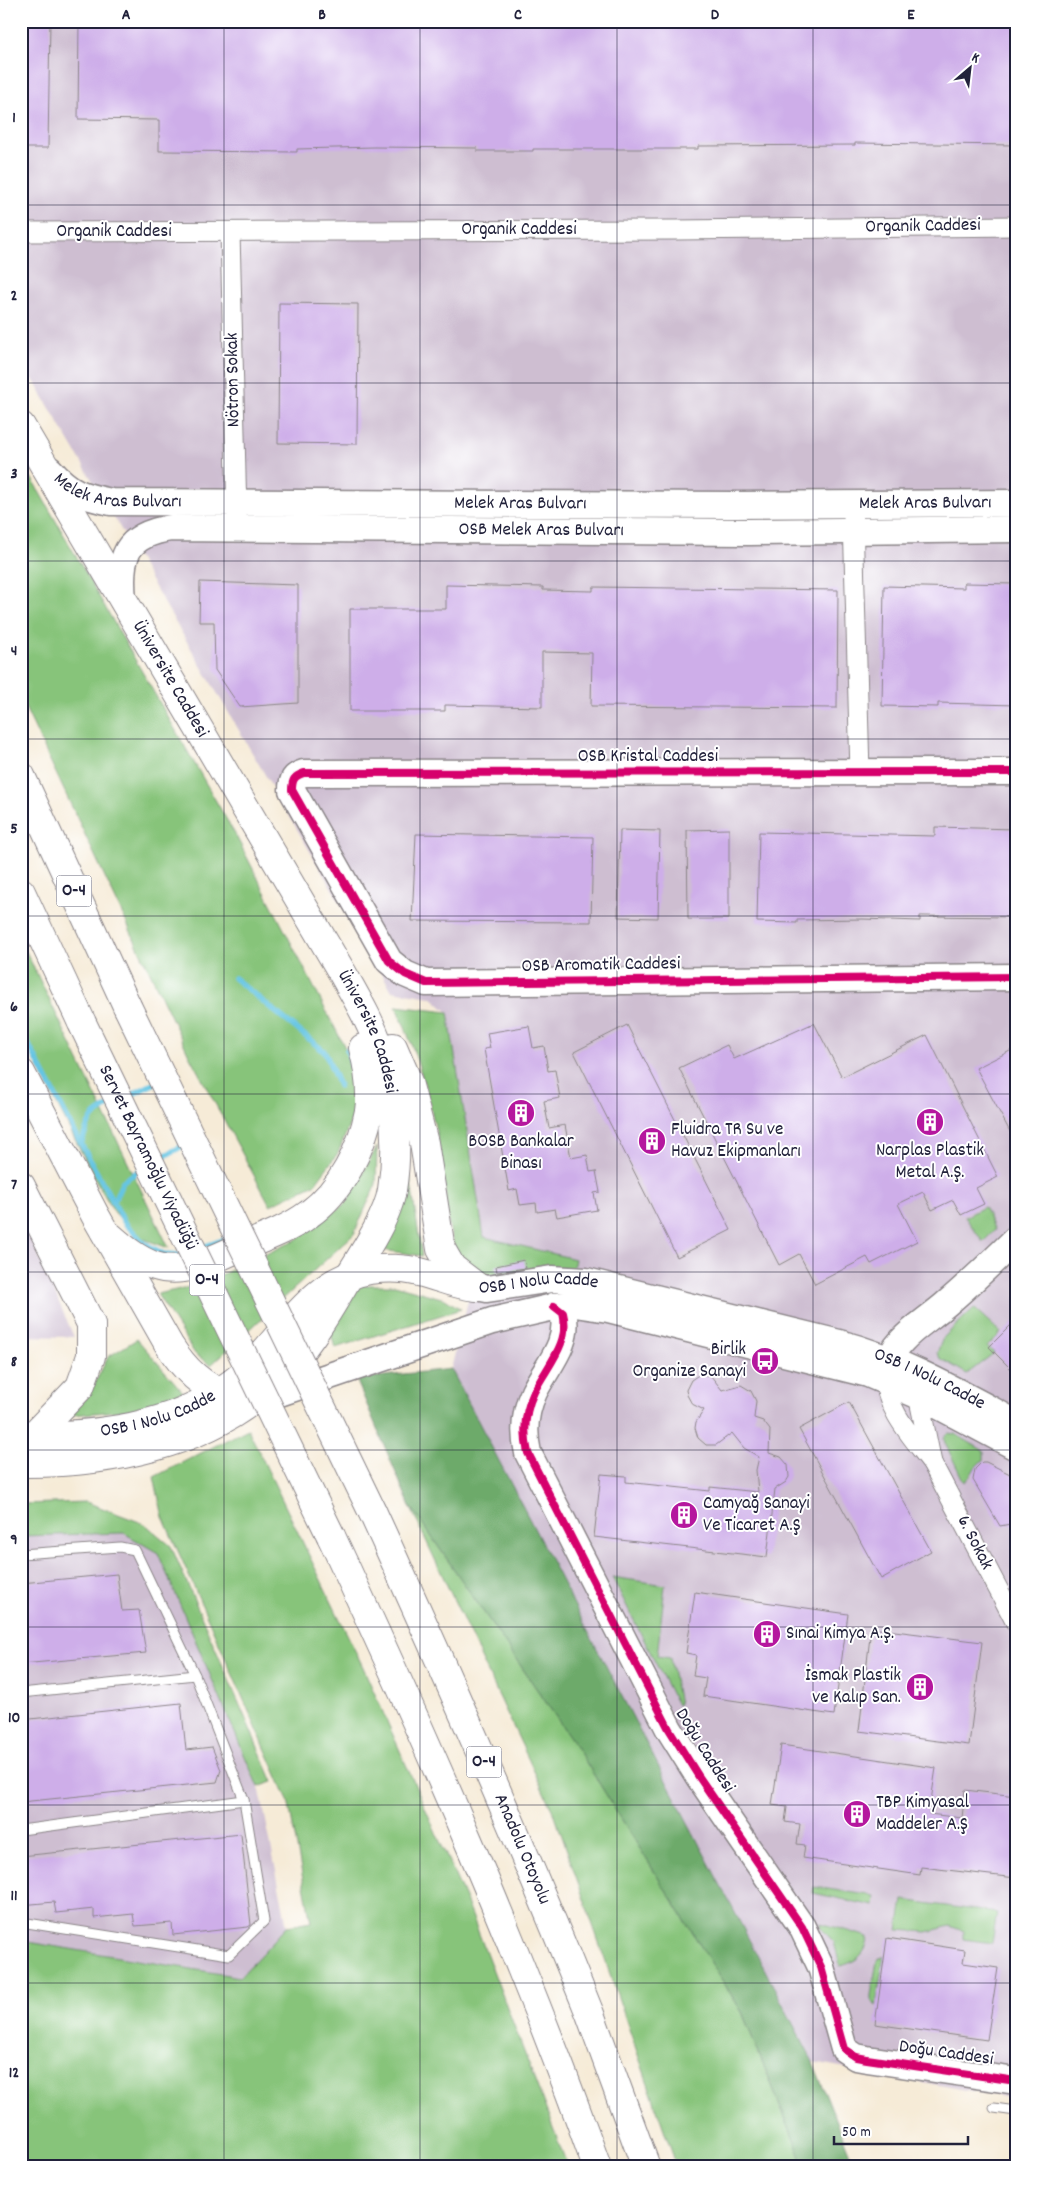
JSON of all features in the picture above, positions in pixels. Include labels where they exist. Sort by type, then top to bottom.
[{"type":"main road","name":"Üniversite Caddesi","points":[[21,426],[367,1018],[380,1051],[388,1082],[395,1132],[392,1192],[379,1226],[321,1323],[272,1384],[249,1404],[196,1432],[130,1453],[90,1460],[21,1463]]},
{"type":"main road","name":"Anadolu Otoyolu","points":[[21,776],[127,1006],[372,1511],[452,1687],[535,1880],[590,2015],[646,2167]]},
{"type":"main road","name":"Servet Bayramoğlu Viyadüğü","points":[[21,892],[82,1023],[331,1536],[406,1697],[491,1893],[597,2167]]},
{"type":"main road","points":[[105,1232],[134,1256],[155,1266],[175,1269],[200,1264],[262,1239],[309,1214],[327,1197],[342,1178],[353,1159],[363,1136],[369,1110],[369,1084],[365,1055],[343,974]]},
{"type":"main road","points":[[343,974],[388,1035],[408,1082],[424,1142],[441,1249],[452,1268],[477,1287]]},
{"type":"main road","points":[[21,1073],[105,1232],[182,1365],[193,1377],[217,1392],[249,1404]]},
{"type":"main road","points":[[21,1186],[91,1324],[91,1356],[80,1388],[27,1436]]},
{"type":"main road","name":"OSB 1 Nolu Cadde","points":[[27,1436],[103,1432],[144,1425],[186,1410],[231,1384],[256,1362],[306,1304],[324,1289],[349,1276],[369,1270],[418,1271],[456,1285],[477,1287]]},
{"type":"street","name":"Organik Caddesi","points":[[21,232],[676,230],[1016,226]]},
{"type":"street","name":"Nötron Sokak","points":[[230,232],[238,528]]},
{"type":"street","name":"Melek Aras Bulvarı","points":[[40,458],[60,482],[81,496],[111,502],[1016,503]]},
{"type":"street","points":[[851,504],[854,531],[860,773]]},
{"type":"street","name":"OSB Melek Aras Bulvarı","points":[[123,600],[120,574],[126,554],[136,540],[151,531],[171,528],[749,532],[1016,529]]},
{"type":"street","name":"OSB Kristal Caddesi","points":[[292,790],[292,782],[296,775],[304,773],[1016,772]]},
{"type":"street","name":"OSB Aromatik Caddesi","points":[[292,790],[390,961],[405,974],[426,983],[1016,977]]},
{"type":"street","points":[[886,1370],[903,1339],[945,1305],[1016,1239]]},
{"type":"street","name":"OSB 1 Nolu Cadde","points":[[477,1287],[488,1289],[552,1279],[569,1279],[598,1296],[848,1368],[886,1370],[1016,1423]]},
{"type":"street","name":"OSB 1 Nolu Cadde","points":[[249,1404],[484,1324],[554,1306],[575,1304],[598,1296]]},
{"type":"street","name":"Doğu Caddesi","points":[[598,1296],[555,1356],[534,1392],[526,1418],[526,1443],[534,1467],[669,1729],[699,1777],[802,1927],[821,1967],[844,2049],[856,2057],[1016,2081]]},
{"type":"street","points":[[916,1381],[916,1346],[945,1305]]},
{"type":"street","name":"Doğu Caddesi","points":[[554,1306],[563,1314],[566,1325],[555,1356]]},
{"type":"street","name":"6. Sokak","points":[[886,1370],[894,1408],[932,1463],[1016,1624]]},
{"type":"street","name":"OSB 1 Nolu Cadde","points":[[916,1381],[1016,1446]]},
{"type":"street","name":"6. Sokak","points":[[916,1381],[932,1463]]},
{"type":"lane","points":[[21,1554],[120,1547],[135,1550],[195,1675],[244,1800],[264,1921],[228,1955],[21,1922]]},
{"type":"lane","points":[[21,1693],[195,1675]]},
{"type":"lane","points":[[21,1830],[244,1800]]},
{"type":"lane","points":[[994,2108],[1016,2112]]},
{"type":"shaded area","points":[[21,21],[1016,21],[1016,2099],[813,2062],[451,1369],[484,1237],[448,1012],[431,997],[392,991],[21,359]]},
{"type":"shaded area","points":[[21,1218],[24,1222],[74,1337],[21,1336]]},
{"type":"shaded area","points":[[124,1533],[158,1553],[260,1791],[287,1926],[240,1977],[21,1941],[21,1536]]},
{"type":"green space","points":[[21,460],[236,836],[354,1065],[357,1106],[338,1153],[315,1184],[270,1205],[189,1055],[21,699]]},
{"type":"green space","points":[[21,941],[169,1248],[135,1236],[113,1210],[93,1175],[21,1033]]},
{"type":"green space","points":[[396,1006],[448,1012],[484,1237],[575,1259],[573,1268],[486,1275],[469,1266],[457,1252],[451,1233],[442,1162],[434,1121],[418,1063]]},
{"type":"green space","points":[[377,1147],[376,1184],[354,1234],[211,1365],[195,1354],[157,1294],[199,1285],[294,1241],[347,1202]]},
{"type":"green space","points":[[409,1171],[422,1256],[383,1250]]},
{"type":"green space","points":[[984,1207],[995,1230],[983,1242],[965,1217]]},
{"type":"green space","points":[[358,1285],[395,1285],[445,1299],[461,1309],[335,1348],[329,1327]]},
{"type":"green space","points":[[974,1308],[1001,1333],[987,1347],[994,1353],[967,1374],[940,1358],[937,1353],[943,1338]]},
{"type":"green space","points":[[137,1339],[183,1392],[129,1410],[72,1415],[92,1389],[108,1357]]},
{"type":"green space","points":[[451,1369],[813,2062],[855,2167],[805,2167],[742,2012],[574,1743],[409,1504],[356,1379]]},
{"type":"green space","points":[[248,1429],[363,1667],[468,1905],[568,2167],[21,2167],[21,1941],[240,1977],[287,1926],[311,1922],[288,1800],[163,1517],[154,1477]]},
{"type":"green space","points":[[948,1433],[955,1434],[984,1451],[984,1460],[977,1465],[964,1482],[945,1443],[944,1438]]},
{"type":"green space","points":[[86,1502],[145,1524],[171,1546],[273,1782],[258,1787],[158,1553],[124,1533],[21,1536],[21,1504]]},
{"type":"green space","points":[[409,1504],[574,1743],[742,2012],[805,2167],[677,2167],[555,1816]]},
{"type":"green space","points":[[612,1577],[665,1585],[657,1656],[670,1658],[679,1704],[677,1705]]},
{"type":"green space","points":[[814,1887],[875,1896],[874,1906],[813,1893]]},
{"type":"green space","points":[[903,1900],[997,1913],[992,1943],[963,1939],[963,1931],[950,1926],[927,1932],[898,1930]]},
{"type":"green space","points":[[821,1923],[868,1937],[866,1948],[855,1960],[840,1966],[834,1942],[820,1927]]},
{"type":"green space","points":[[884,1956],[876,2006],[871,2000],[871,1995],[877,1961]]},
{"type":"building","points":[[21,21],[50,21],[48,148],[21,148]]},
{"type":"building","points":[[79,21],[1016,21],[1016,145],[855,143],[855,145],[698,146],[698,149],[533,149],[533,151],[477,151],[477,148],[374,147],[297,149],[297,152],[159,151],[159,120],[78,119]]},
{"type":"building","points":[[279,303],[358,304],[357,444],[278,443]]},
{"type":"building","points":[[200,582],[298,585],[298,703],[240,707],[215,670],[214,622],[199,622]]},
{"type":"building","points":[[964,583],[1016,584],[1016,705],[938,703],[938,707],[882,706],[884,586],[964,588]]},
{"type":"building","points":[[446,585],[543,587],[543,590],[593,591],[593,587],[838,590],[837,708],[591,706],[592,653],[542,652],[542,707],[445,705],[445,711],[350,711],[350,609],[446,609]]},
{"type":"building","points":[[935,827],[1016,829],[1016,917],[920,916],[920,921],[863,919],[797,920],[797,923],[757,922],[759,832],[935,836]]},
{"type":"building","points":[[729,829],[729,919],[688,919],[687,830]]},
{"type":"building","points":[[620,830],[660,831],[658,918],[618,917]]},
{"type":"building","points":[[416,834],[593,837],[591,922],[412,921]]},
{"type":"building","points":[[814,1023],[842,1077],[927,1035],[998,1177],[976,1188],[984,1204],[961,1215],[953,1200],[932,1210],[923,1192],[898,1204],[917,1241],[871,1264],[867,1257],[815,1284],[799,1254],[779,1265],[679,1068],[727,1045],[734,1059]]},
{"type":"building","name":"Fluidra TR Su ve Havuz Ekipmanları","points":[[627,1025],[731,1230],[677,1257],[574,1052]]},
{"type":"building","name":"BOSB Bankalar Binası","points":[[529,1026],[533,1048],[544,1046],[548,1071],[555,1070],[560,1098],[544,1101],[549,1128],[565,1125],[571,1158],[587,1155],[590,1172],[596,1171],[600,1192],[594,1193],[597,1210],[557,1217],[555,1209],[537,1212],[536,1203],[520,1205],[517,1189],[509,1191],[484,1049],[490,1048],[487,1033]]},
{"type":"building","points":[[1016,1048],[1016,1143],[976,1068]]},
{"type":"building","points":[[524,1260],[526,1268],[497,1272],[496,1266]]},
{"type":"building","points":[[1016,1320],[1016,1374],[989,1347]]},
{"type":"building","name":"Camyağ Sanayi Ve Ticaret A.Ş","points":[[700,1374],[711,1376],[722,1390],[741,1385],[751,1391],[756,1401],[754,1418],[763,1421],[770,1430],[769,1453],[781,1457],[788,1465],[789,1477],[786,1482],[775,1489],[767,1557],[594,1537],[601,1474],[626,1476],[626,1482],[710,1491],[710,1487],[758,1492],[756,1470],[759,1457],[744,1448],[732,1433],[716,1445],[706,1445],[698,1438],[695,1428],[696,1422],[704,1410],[692,1404],[686,1390],[691,1380]]},
{"type":"building","points":[[849,1402],[931,1551],[881,1579],[799,1429]]},
{"type":"building","points":[[982,1462],[986,1462],[1016,1477],[1016,1523],[1000,1526],[973,1480],[975,1469]]},
{"type":"building","points":[[117,1574],[122,1611],[139,1610],[146,1653],[21,1664],[21,1583]]},
{"type":"building","name":"Sınai Kimya A.Ş.","points":[[695,1592],[848,1614],[834,1715],[703,1696],[706,1678],[693,1676],[696,1655],[686,1653]]},
{"type":"building","name":"İsmak Plastik ve Kalıp San.","points":[[871,1628],[982,1642],[969,1745],[859,1731]]},
{"type":"building","points":[[181,1703],[186,1750],[212,1747],[221,1770],[217,1782],[21,1802],[21,1720]]},
{"type":"building","name":"TBP Kimyasal Maddeler A.Ş","points":[[781,1745],[936,1768],[929,1814],[962,1818],[965,1790],[1016,1796],[1016,1878],[921,1867],[920,1875],[803,1858],[805,1845],[797,1844],[800,1824],[785,1822],[787,1807],[772,1805]]},
{"type":"building","points":[[241,1834],[251,1925],[248,1927],[173,1935],[172,1923],[135,1926],[133,1914],[94,1918],[94,1909],[56,1913],[54,1902],[21,1905],[21,1856]]},
{"type":"building","points":[[887,1938],[965,1950],[963,1963],[998,1968],[987,2040],[875,2024]]},
{"type":"waterway","points":[[234,978],[325,1052],[339,1086]]},
{"type":"waterway","points":[[21,1030],[125,1223],[144,1243],[163,1254],[182,1255]]},
{"type":"waterway","points":[[347,1050],[355,1075]]},
{"type":"waterway","points":[[127,1097],[157,1082]]},
{"type":"waterway","points":[[81,1144],[87,1128],[95,1115],[114,1103]]},
{"type":"waterway","points":[[157,1160],[186,1144]]},
{"type":"waterway","points":[[113,1203],[123,1181],[145,1167]]},
{"type":"waterway","points":[[200,1248],[231,1237]]},
{"type":"cycle path","points":[[1016,772],[304,773],[294,779],[292,784],[292,790],[389,961],[405,974],[426,983],[1016,977]]},
{"type":"cycle path","points":[[554,1306],[563,1313],[564,1334],[561,1345],[534,1392],[529,1407],[525,1429],[528,1453],[669,1729],[699,1777],[802,1927],[821,1967],[844,2049],[856,2057],[1016,2081]]},
{"type":"place","name":"BOSB Bankalar Binası","points":[[521,1113]]},
{"type":"place","name":"Narplas Plastik Metal A.Ş.","points":[[930,1122]]},
{"type":"place","name":"Fluidra TR Su ve Havuz Ekipmanları","points":[[652,1141]]},
{"type":"place","name":"Birlik Organize Sanayi","points":[[765,1361]]},
{"type":"place","name":"Camyağ Sanayi Ve Ticaret A.Ş","points":[[684,1515]]},
{"type":"place","name":"Sınai Kimya A.Ş.","points":[[767,1634]]},
{"type":"place","name":"İsmak Plastik ve Kalıp San.","points":[[920,1687]]},
{"type":"place","name":"TBP Kimyasal Maddeler A.Ş","points":[[857,1814]]}]
